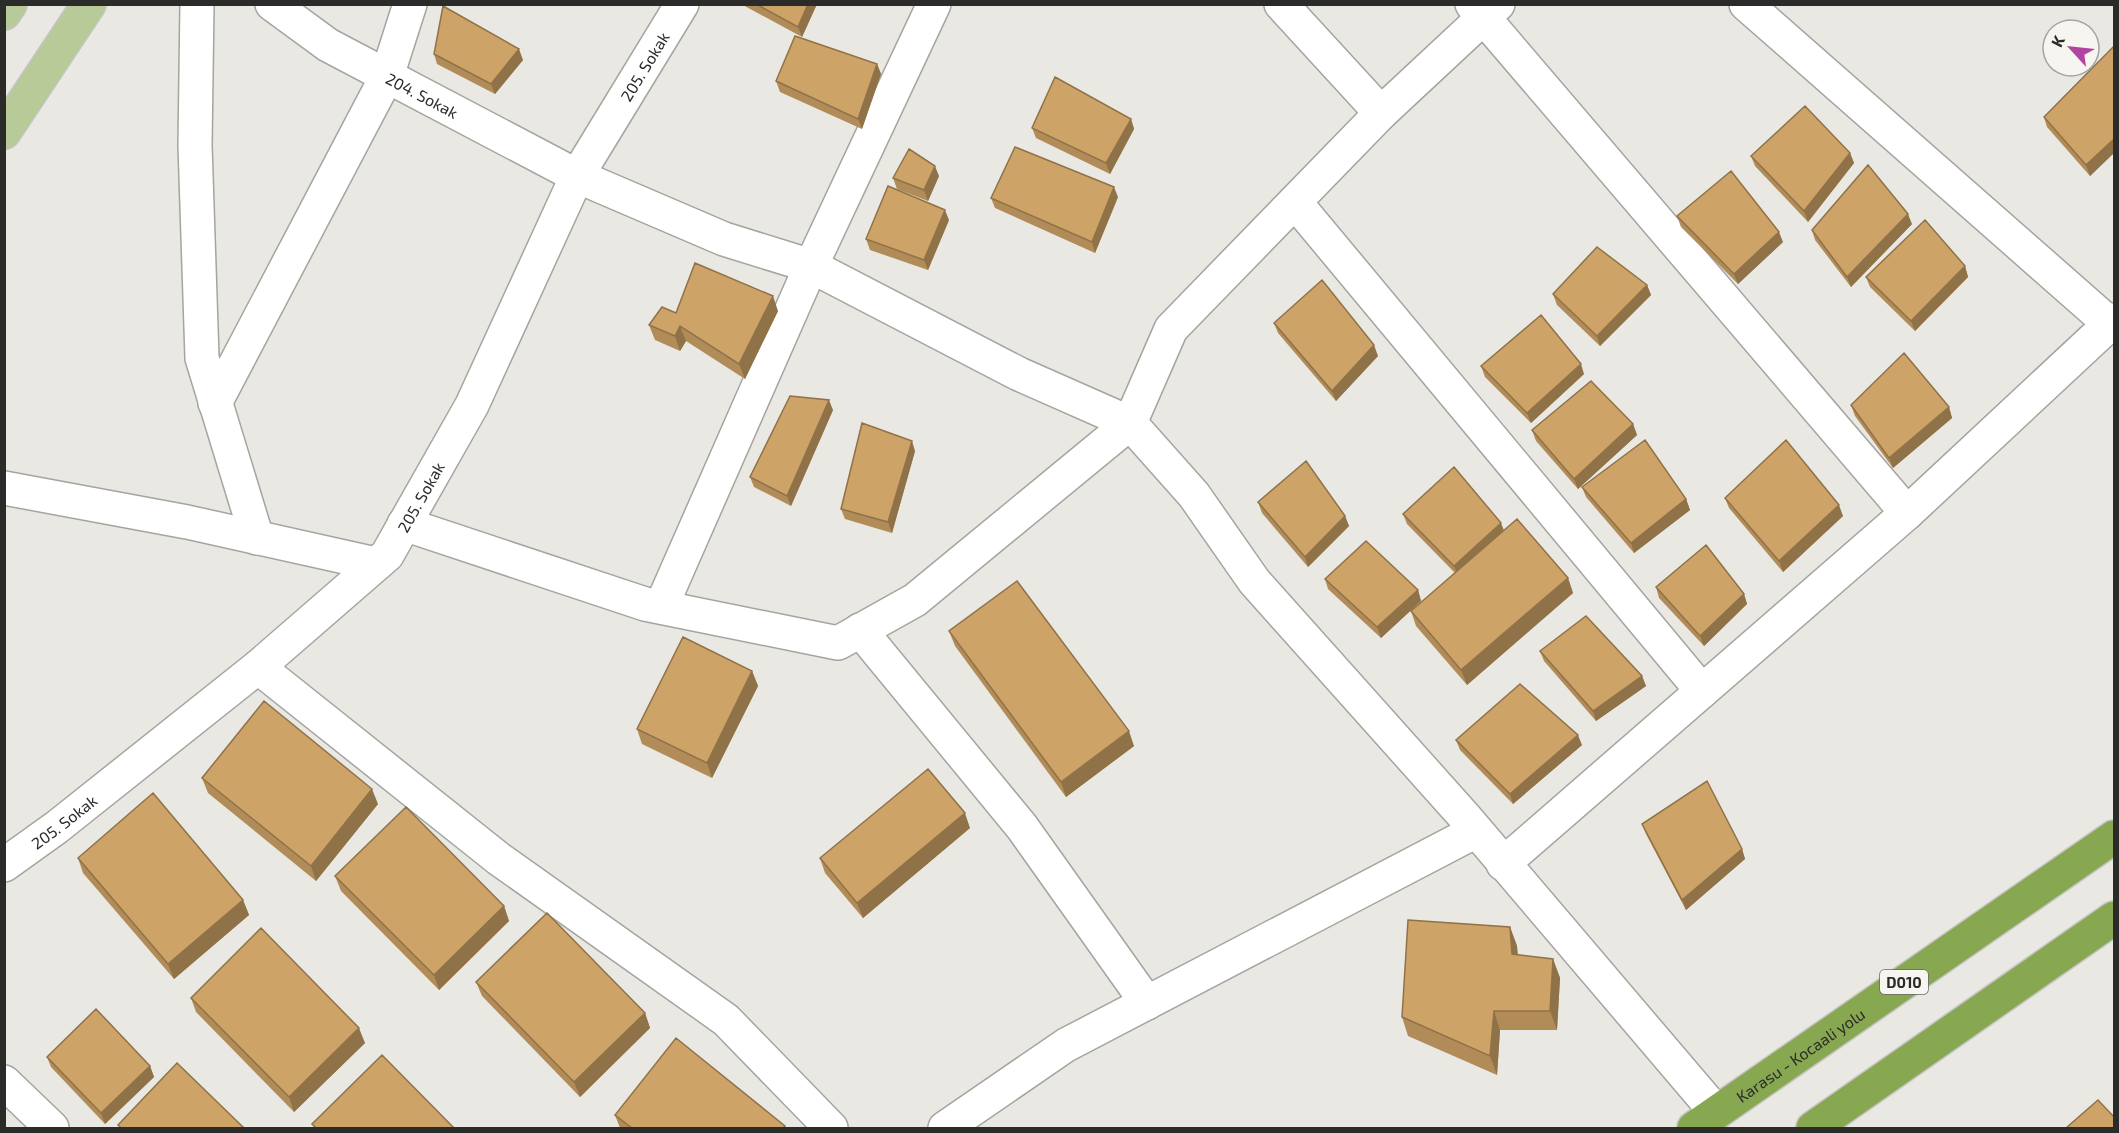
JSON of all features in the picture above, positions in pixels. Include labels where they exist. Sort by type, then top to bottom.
[{"type":"highway","name":"Karasu - Kocaali yolu","points":[[1705,1120],[2115,837]]},
{"type":"highway","points":[[1813,1128],[2115,918]]},
{"type":"main road","points":[[4,13],[10,4]]},
{"type":"main road","points":[[4,132],[89,4]]},
{"type":"street","points":[[197,4],[195,145],[202,358],[257,537]]},
{"type":"street","name":"204. Sokak","points":[[272,4],[328,45],[577,176],[724,239],[811,266],[1019,374],[1131,423]]},
{"type":"street","points":[[215,403],[387,76],[410,4]]},
{"type":"street","name":"205. Sokak","points":[[4,865],[57,827],[258,667],[387,555],[472,405],[577,176],[682,4]]},
{"type":"street","points":[[661,607],[811,266],[934,4]]},
{"type":"street","points":[[1281,4],[1381,113]]},
{"type":"street","points":[[1503,864],[1907,513],[2112,322],[1746,4]]},
{"type":"street","points":[[404,524],[645,604],[837,643],[915,600],[1131,423],[1172,329],[1485,9],[1907,513]]},
{"type":"street","points":[[1295,202],[1702,691]]},
{"type":"street","points":[[1131,423],[1194,495],[1254,581],[1476,831],[1705,1120]]},
{"type":"street","points":[[4,488],[187,522],[376,564]]},
{"type":"street","points":[[860,630],[1022,827],[1147,1003]]},
{"type":"street","points":[[258,667],[499,859],[726,1020],[831,1128]]},
{"type":"street","points":[[945,1128],[1066,1045],[1476,831]]},
{"type":"street","points":[[4,1082],[52,1128]]},
{"type":"building","points":[[756,4],[808,4],[798,27]]},
{"type":"building","points":[[443,6],[519,49],[491,84],[434,54]]},
{"type":"building","points":[[795,36],[877,64],[858,119],[776,81]]},
{"type":"building","points":[[2115,45],[2115,138],[2086,165],[2044,117],[2082,78],[2101,78],[2101,59]]},
{"type":"building","points":[[1055,77],[1131,119],[1106,163],[1032,128]]},
{"type":"building","points":[[1805,106],[1850,153],[1804,211],[1751,156]]},
{"type":"building","points":[[1015,147],[1114,187],[1092,242],[991,198]]},
{"type":"building","points":[[909,149],[935,166],[924,190],[893,178]]},
{"type":"building","points":[[1868,165],[1908,214],[1847,277],[1812,230]]},
{"type":"building","points":[[1731,171],[1779,232],[1734,274],[1677,216]]},
{"type":"building","points":[[888,186],[945,210],[924,260],[866,239]]},
{"type":"building","points":[[1925,220],[1965,266],[1911,321],[1866,277]]},
{"type":"building","points":[[1597,247],[1647,285],[1597,336],[1553,294]]},
{"type":"building","points":[[695,263],[773,296],[739,364],[680,326],[675,336],[649,325],[662,307],[676,313]]},
{"type":"building","points":[[1322,280],[1374,345],[1332,391],[1274,323]]},
{"type":"building","points":[[1541,315],[1581,364],[1527,413],[1481,366]]},
{"type":"building","points":[[1904,353],[1949,407],[1889,458],[1851,405]]},
{"type":"building","points":[[1591,381],[1633,424],[1574,479],[1532,430]]},
{"type":"building","points":[[790,396],[829,400],[787,496],[750,477]]},
{"type":"building","points":[[862,423],[912,441],[888,522],[841,509]]},
{"type":"building","points":[[1645,440],[1686,499],[1631,543],[1582,487]]},
{"type":"building","points":[[1786,440],[1839,505],[1779,561],[1725,498]]},
{"type":"building","points":[[1306,461],[1345,516],[1305,557],[1258,502]]},
{"type":"building","points":[[1454,467],[1501,523],[1454,566],[1403,514]]},
{"type":"building","points":[[1517,519],[1568,578],[1461,670],[1411,611]]},
{"type":"building","points":[[1366,541],[1418,590],[1377,627],[1325,579]]},
{"type":"building","points":[[1706,545],[1744,594],[1700,636],[1656,587]]},
{"type":"building","points":[[1017,581],[1129,731],[1061,782],[949,631]]},
{"type":"building","points":[[1586,616],[1642,676],[1593,711],[1540,651]]},
{"type":"building","points":[[683,637],[752,671],[707,763],[637,729]]},
{"type":"building","points":[[1520,684],[1578,735],[1510,794],[1456,740]]},
{"type":"building","points":[[264,701],[372,789],[311,866],[202,778]]},
{"type":"building","points":[[928,769],[965,813],[857,903],[820,858]]},
{"type":"building","points":[[1707,781],[1742,849],[1682,900],[1642,824]]},
{"type":"building","points":[[153,793],[243,900],[168,964],[78,858]]},
{"type":"building","points":[[406,807],[504,906],[434,975],[335,876]]},
{"type":"building","points":[[547,913],[645,1013],[574,1082],[476,982]]},
{"type":"building","points":[[1408,920],[1510,927],[1512,954],[1553,959],[1550,1011],[1494,1011],[1490,1056],[1402,1017]]},
{"type":"building","points":[[261,928],[359,1028],[289,1097],[191,998]]},
{"type":"building","points":[[96,1009],[150,1066],[101,1113],[47,1057]]},
{"type":"building","points":[[676,1038],[785,1126],[783,1128],[632,1128],[615,1115]]},
{"type":"building","points":[[382,1055],[454,1128],[316,1128],[312,1124]]},
{"type":"building","points":[[177,1063],[244,1128],[121,1128],[118,1125]]},
{"type":"building","points":[[2098,1100],[2115,1118],[2115,1128],[2066,1128]]}]
